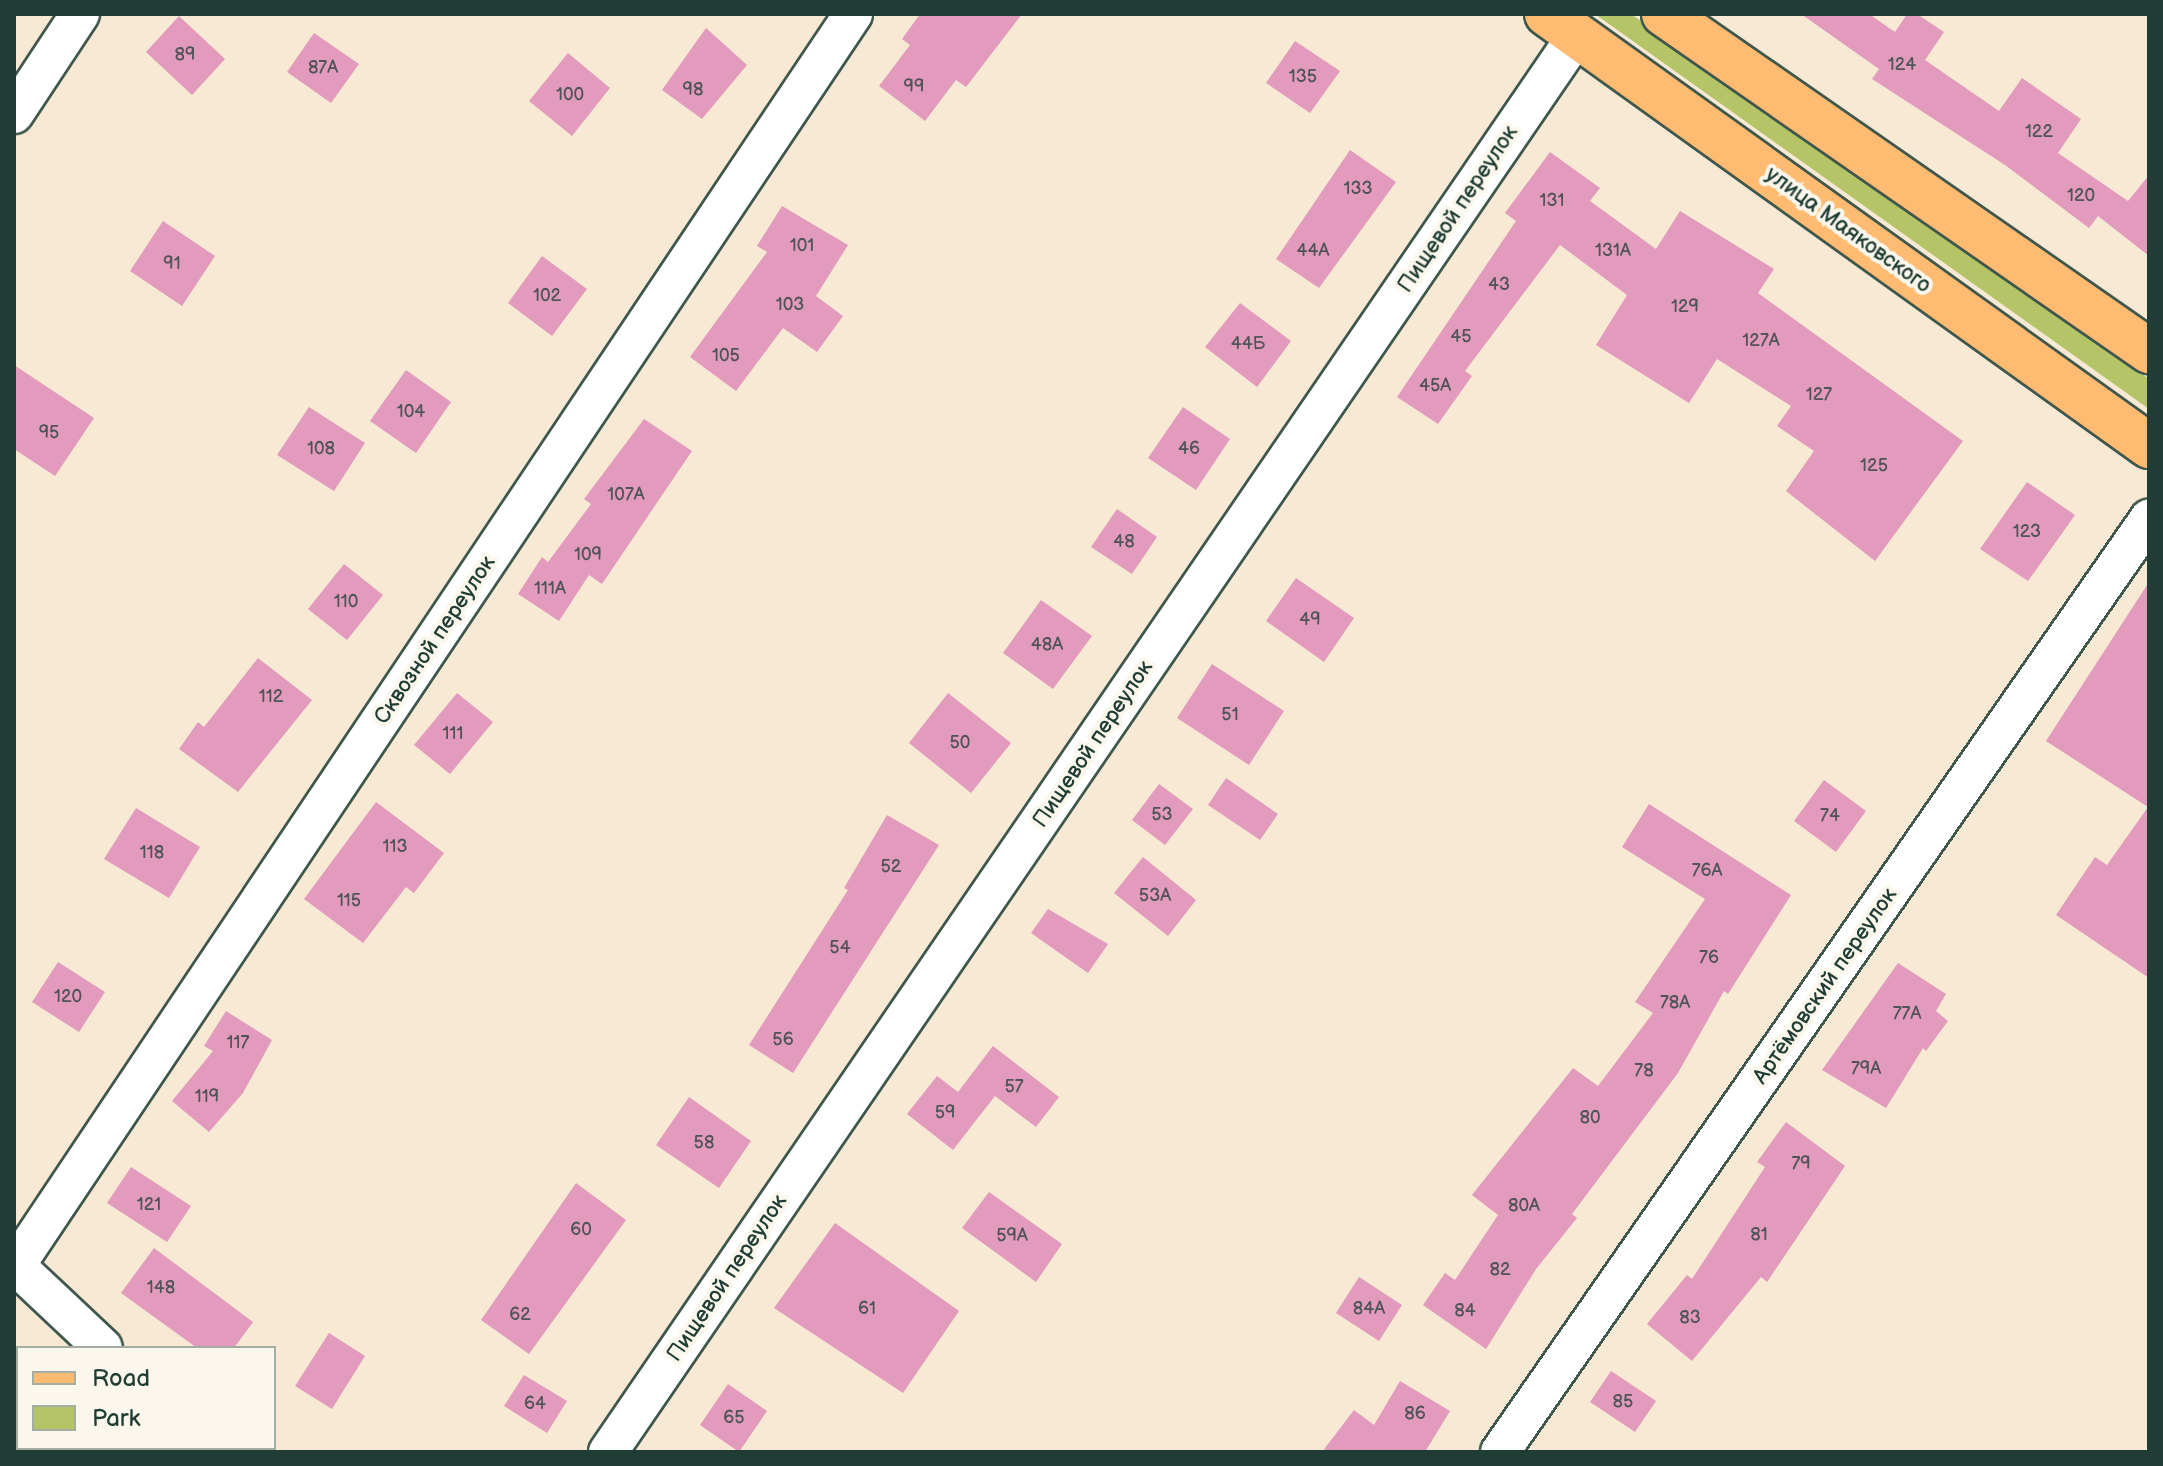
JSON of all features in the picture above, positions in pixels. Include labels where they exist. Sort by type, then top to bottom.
[{"type":"main road","points":[[1664,14],[2149,351]]},
{"type":"main road","name":"улица Маяковского","points":[[1562,25],[2149,446]]},
{"type":"street","points":[[14,114],[80,14]]},
{"type":"street","name":"Сквозной переулок","points":[[15,1265],[853,14]]},
{"type":"street","name":"Пищевой переулок","points":[[608,1452],[1562,25]]},
{"type":"street","name":"Артёмовский переулок","points":[[1500,1452],[2149,519]]},
{"type":"street","points":[[15,1265],[101,1346]]},
{"type":"green space","points":[[1595,14],[1631,14],[2149,379],[2149,409]]},
{"type":"building","points":[[920,14],[1022,14],[966,87],[956,80],[925,121],[879,86],[910,45],[902,39]]},
{"type":"building","points":[[1801,14],[1869,14],[1895,32],[1907,14],[1917,14],[1944,32],[1925,60],[1999,111],[2022,78],[2081,119],[2058,153],[2128,201],[2149,175],[2149,256],[2098,216],[2089,228],[2005,165],[1872,79],[1879,69]]},
{"type":"building","points":[[179,16],[225,59],[192,95],[146,52]]},
{"type":"building","points":[[706,28],[747,65],[702,119],[662,90]]},
{"type":"building","points":[[314,33],[359,64],[331,103],[287,72]]},
{"type":"building","points":[[1295,41],[1340,71],[1310,113],[1266,83]]},
{"type":"building","points":[[568,53],[610,88],[572,136],[529,101]]},
{"type":"building","points":[[1350,150],[1396,182],[1319,288],[1276,259]]},
{"type":"building","points":[[1550,152],[1600,188],[1590,201],[1656,249],[1680,211],[1774,269],[1758,293],[1963,441],[1875,561],[1786,491],[1814,451],[1777,426],[1791,406],[1717,359],[1689,403],[1596,345],[1627,295],[1560,245],[1465,371],[1472,376],[1438,424],[1397,397],[1516,221],[1505,213]]},
{"type":"building","points":[[782,206],[848,245],[816,296],[843,316],[817,352],[783,328],[736,391],[690,357],[767,252],[757,246]]},
{"type":"building","points":[[163,221],[215,256],[182,306],[130,271]]},
{"type":"building","points":[[542,256],[587,289],[552,336],[508,303]]},
{"type":"building","points":[[1240,303],[1291,341],[1257,387],[1205,347]]},
{"type":"building","points":[[14,365],[94,418],[55,476],[14,449]]},
{"type":"building","points":[[406,370],[451,402],[416,453],[370,421]]},
{"type":"building","points":[[309,407],[365,443],[334,491],[277,455]]},
{"type":"building","points":[[1183,407],[1230,439],[1196,490],[1148,458]]},
{"type":"building","points":[[644,419],[692,451],[602,584],[589,575],[559,621],[518,594],[542,557],[548,562],[591,504],[584,499]]},
{"type":"building","points":[[2027,482],[2075,515],[2028,581],[1980,549]]},
{"type":"building","points":[[1117,509],[1157,537],[1132,574],[1091,547]]},
{"type":"building","points":[[344,564],[383,595],[347,640],[308,609]]},
{"type":"building","points":[[1296,578],[1354,618],[1324,662],[1266,621]]},
{"type":"building","points":[[2149,582],[2149,978],[2056,915],[2095,857],[2107,865],[2148,807],[2046,741]]},
{"type":"building","points":[[1041,600],[1092,636],[1053,689],[1003,653]]},
{"type":"building","points":[[258,658],[312,700],[238,792],[179,749],[198,722],[204,727]]},
{"type":"building","points":[[1212,664],[1284,711],[1249,765],[1177,718]]},
{"type":"building","points":[[457,693],[493,722],[450,774],[414,745]]},
{"type":"building","points":[[948,693],[1011,743],[971,793],[909,743]]},
{"type":"building","points":[[1226,778],[1278,814],[1260,840],[1208,805]]},
{"type":"building","points":[[1824,780],[1866,811],[1836,852],[1794,821]]},
{"type":"building","points":[[1159,784],[1193,809],[1165,845],[1132,820]]},
{"type":"building","points":[[376,802],[444,853],[414,893],[406,887],[363,943],[304,899]]},
{"type":"building","points":[[1649,804],[1791,895],[1728,994],[1724,991],[1678,1073],[1572,1214],[1577,1218],[1536,1269],[1486,1349],[1423,1305],[1445,1273],[1455,1280],[1498,1215],[1472,1195],[1573,1068],[1598,1086],[1653,1013],[1635,1002],[1705,899],[1622,847]]},
{"type":"building","points":[[136,808],[200,847],[169,898],[104,859]]},
{"type":"building","points":[[887,815],[939,845],[793,1073],[749,1045],[848,890],[844,888]]},
{"type":"building","points":[[1143,857],[1196,900],[1168,936],[1114,893]]},
{"type":"building","points":[[1048,909],[1108,944],[1088,973],[1031,933]]},
{"type":"building","points":[[58,962],[105,992],[79,1032],[32,1002]]},
{"type":"building","points":[[1898,963],[1946,994],[1936,1011],[1948,1021],[1926,1051],[1923,1048],[1886,1108],[1822,1070]]},
{"type":"building","points":[[226,1011],[272,1040],[243,1093],[209,1132],[172,1101],[213,1051],[204,1046]]},
{"type":"building","points":[[993,1046],[1059,1097],[1036,1127],[995,1096],[953,1150],[907,1114],[937,1076],[958,1092]]},
{"type":"building","points":[[689,1097],[751,1141],[719,1188],[656,1145]]},
{"type":"building","points":[[1786,1122],[1845,1166],[1767,1282],[1761,1277],[1692,1361],[1647,1324],[1687,1275],[1692,1279],[1765,1167],[1757,1162]]},
{"type":"building","points":[[131,1167],[191,1206],[167,1242],[107,1203]]},
{"type":"building","points":[[576,1183],[626,1220],[529,1354],[481,1320]]},
{"type":"building","points":[[989,1192],[1062,1244],[1036,1282],[962,1228]]},
{"type":"building","points":[[835,1223],[959,1311],[903,1393],[774,1308]]},
{"type":"building","points":[[154,1248],[253,1322],[235,1346],[194,1346],[121,1293]]},
{"type":"building","points":[[1359,1277],[1402,1305],[1379,1341],[1336,1313]]},
{"type":"building","points":[[329,1333],[365,1356],[332,1409],[295,1386]]},
{"type":"building","points":[[1611,1371],[1656,1401],[1635,1432],[1590,1402]]},
{"type":"building","points":[[524,1375],[567,1401],[547,1433],[504,1406]]},
{"type":"building","points":[[1400,1381],[1450,1411],[1425,1452],[1322,1452],[1354,1410],[1374,1425]]},
{"type":"building","points":[[728,1384],[767,1411],[739,1452],[700,1425]]}]
